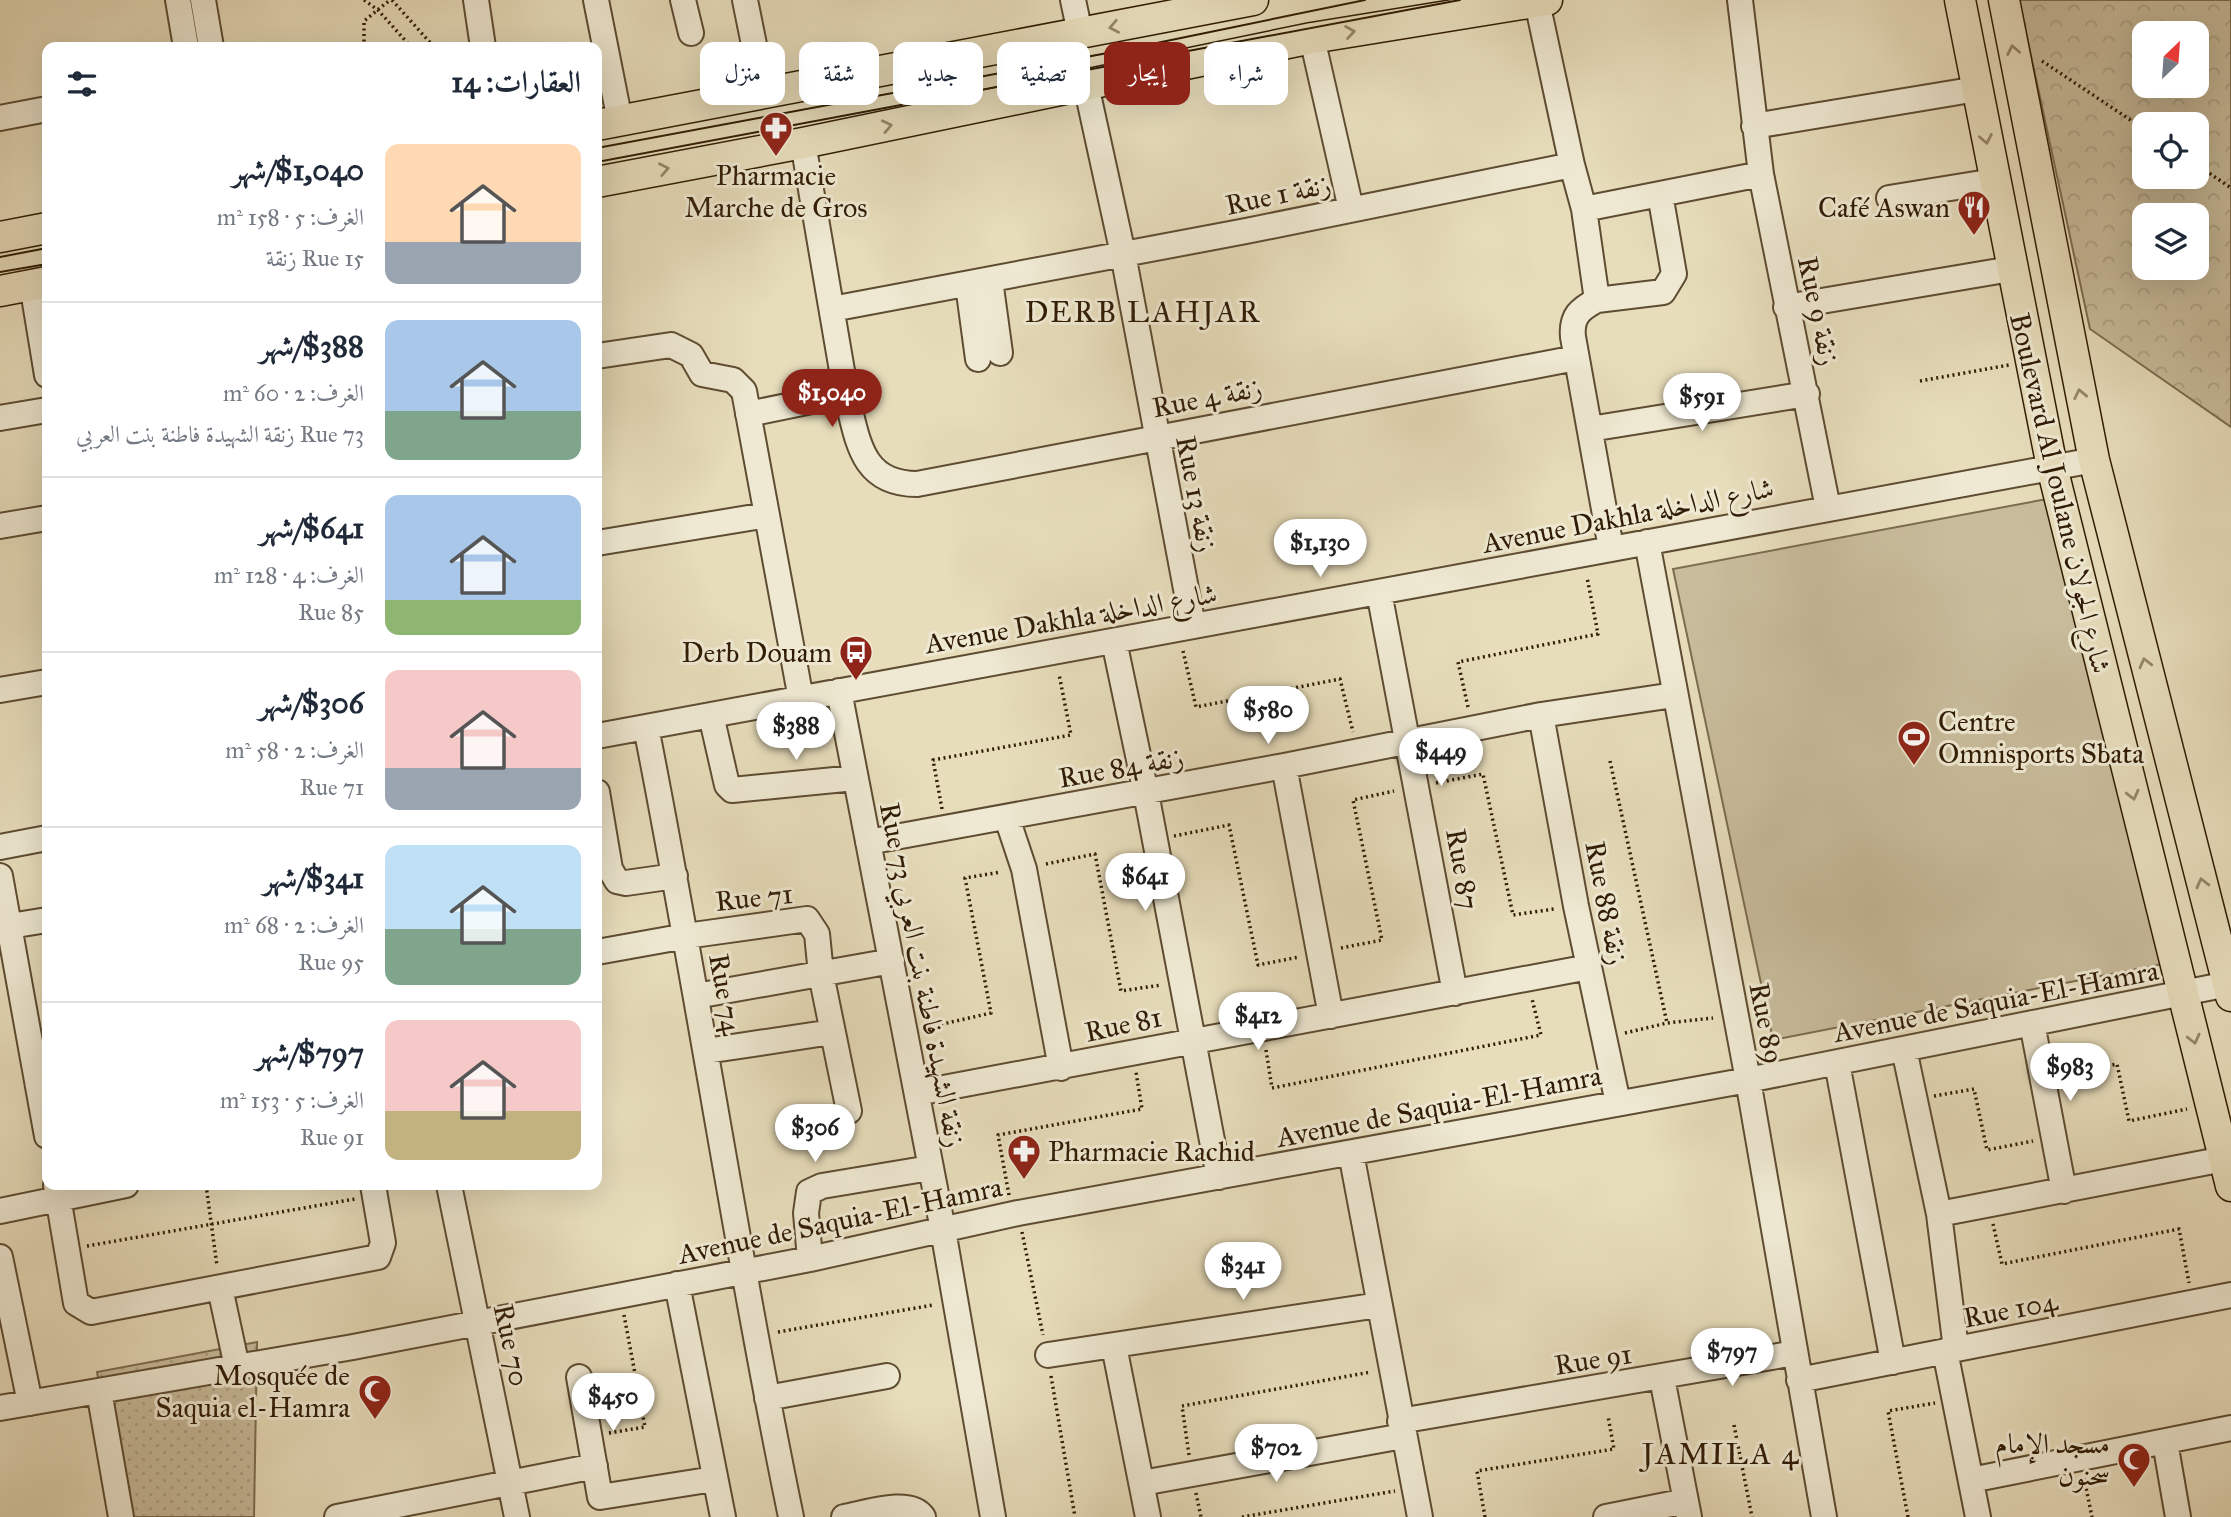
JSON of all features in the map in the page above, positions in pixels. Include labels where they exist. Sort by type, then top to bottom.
[{"type":"main road","points":[[785,90],[1253,0]]},
{"type":"main road","name":"Boulevard Al Joulane شارع الجولان","points":[[1960,0],[2029,362],[2052,467],[2227,1173]]},
{"type":"main road","name":"Boulevard Al Joulane شارع الجولان","points":[[2004,0],[2094,460],[2230,990]]},
{"type":"main road","points":[[1090,84],[1311,38],[1542,1]]},
{"type":"main road","points":[[602,181],[803,144],[997,104]]},
{"type":"main road","points":[[609,123],[705,105]]},
{"type":"main road","points":[[0,237],[42,229]]},
{"type":"main road","points":[[0,290],[40,283]]},
{"type":"main road","points":[[2087,615],[2130,606]]},
{"type":"street","points":[[178,0],[185,42]]},
{"type":"street","points":[[203,0],[210,42]]},
{"type":"street","points":[[476,0],[483,42]]},
{"type":"street","points":[[596,0],[600,42]]},
{"type":"street","points":[[683,0],[691,33]]},
{"type":"street","points":[[745,0],[753,42]]},
{"type":"street","points":[[1073,0],[1080,33]]},
{"type":"street","name":"Rue 9 زنقة","points":[[1740,0],[1761,174],[1828,508]]},
{"type":"street","points":[[1542,1],[1572,165],[1584,209],[1597,300]]},
{"type":"street","points":[[1311,38],[1351,209]]},
{"type":"street","points":[[602,57],[609,123]]},
{"type":"street","points":[[1754,126],[1977,89]]},
{"type":"street","name":"Rue 13 زنقة","points":[[1090,103],[1123,254],[1186,627]]},
{"type":"street","points":[[0,118],[42,110]]},
{"type":"street","points":[[748,414],[846,394],[803,144]]},
{"type":"street","name":"Rue 1 زنقة","points":[[832,309],[1572,165]]},
{"type":"street","points":[[1584,209],[1761,174]]},
{"type":"street","points":[[1889,198],[1994,181]]},
{"type":"street","points":[[1611,548],[1572,325],[1578,311],[1597,300],[1664,292],[1671,284],[1674,274],[1660,194]]},
{"type":"street","points":[[1786,307],[2011,269]]},
{"type":"street","points":[[979,282],[989,356]]},
{"type":"street","points":[[40,283],[42,309]]},
{"type":"street","points":[[602,355],[671,345],[683,348],[691,355],[702,374],[740,384],[748,414],[801,699]]},
{"type":"street","name":"Rue 4 زنقة","points":[[846,394],[862,452],[872,468],[885,479],[900,484],[917,484],[1155,436],[1576,358]]},
{"type":"street","points":[[1590,429],[1807,394]]},
{"type":"street","points":[[0,418],[42,411]]},
{"type":"street","name":"Avenue Dakhla شارع الداخلة","points":[[602,735],[2094,460]]},
{"type":"street","points":[[602,542],[767,515]]},
{"type":"street","points":[[0,526],[42,519]]},
{"type":"street","name":"Rue 89","points":[[1647,542],[1748,1080],[1824,1517]]},
{"type":"street","name":"Rue 87","points":[[1379,592],[1455,993]]},
{"type":"street","points":[[1114,640],[1219,1177]]},
{"type":"street","points":[[0,690],[42,683]]},
{"type":"street","name":"Rue 73 زنقة الشهيدة فاطنة بنت العربي","points":[[839,691],[943,1230],[993,1517]]},
{"type":"street","name":"Rue 84 زنقة","points":[[869,842],[1146,793],[1541,715],[1674,695]]},
{"type":"street","points":[[711,715],[727,785],[732,790],[855,778]]},
{"type":"street","name":"Rue 88 زنقة","points":[[1541,715],[1576,905],[1618,1102]]},
{"type":"street","name":"Rue 74","points":[[646,727],[676,876],[743,1272],[791,1517]]},
{"type":"street","points":[[1284,766],[1331,1016]]},
{"type":"street","points":[[1007,818],[1024,869],[1061,1068]]},
{"type":"street","points":[[602,822],[610,869],[617,881],[626,883],[676,876]]},
{"type":"street","points":[[0,847],[42,839]]},
{"type":"street","points":[[0,876],[10,926],[9,982],[42,1116]]},
{"type":"street","name":"Rue 71","points":[[602,951],[807,919],[817,934],[821,974],[849,1111]]},
{"type":"street","points":[[10,926],[42,921]]},
{"type":"street","points":[[696,996],[892,961]]},
{"type":"street","name":"Rue 81","points":[[917,1093],[1589,967]]},
{"type":"street","name":"Avenue de Saquia-El-Hamra","points":[[0,1408],[620,1296],[810,1259],[1012,1214],[1748,1080],[2183,994],[2230,990]]},
{"type":"street","points":[[2032,1023],[2064,1191]]},
{"type":"street","points":[[706,1051],[832,1032]]},
{"type":"street","points":[[1904,1049],[1938,1214],[1954,1399],[1978,1517]]},
{"type":"street","points":[[1837,1063],[1893,1362]]},
{"type":"street","points":[[1351,1153],[1420,1517]]},
{"type":"street","points":[[810,1259],[806,1213],[809,1192],[822,1186],[930,1168]]},
{"type":"street","points":[[1938,1214],[2064,1191],[2227,1173]]},
{"type":"street","points":[[0,1211],[57,1191],[76,1303],[91,1312],[103,1312],[378,1257],[383,1243],[374,1190]]},
{"type":"street","name":"Rue 70","points":[[450,1190],[517,1517]]},
{"type":"street","points":[[0,1257],[8,1340],[30,1403]]},
{"type":"street","points":[[677,1284],[723,1517]]},
{"type":"street","points":[[220,1288],[237,1367]]},
{"type":"street","name":"Rue 104","points":[[1799,1380],[2231,1295]]},
{"type":"street","points":[[1048,1355],[1379,1305]]},
{"type":"street","points":[[1114,1346],[1148,1517]]},
{"type":"street","name":"Rue 91","points":[[1142,1483],[1192,1476],[1401,1428],[1795,1353]]},
{"type":"street","points":[[767,1398],[887,1376]]},
{"type":"street","points":[[579,1377],[600,1497],[714,1479]]},
{"type":"street","points":[[1606,1517],[1688,1509],[1662,1378]]},
{"type":"street","points":[[99,1391],[121,1517]]},
{"type":"street","points":[[1971,1480],[2231,1427]]},
{"type":"street","points":[[2165,1442],[2178,1517]]},
{"type":"street","points":[[337,1517],[595,1466]]},
{"type":"street","points":[[844,1517],[903,1507],[914,1508],[923,1517]]},
{"type":"path","points":[[364,0],[378,10],[407,42]]},
{"type":"path","points":[[363,42],[364,21],[391,0],[429,42]]},
{"type":"path","points":[[2011,40],[2132,121]]},
{"type":"path","points":[[2209,173],[2231,188]]},
{"type":"path","points":[[1920,381],[2029,362]]},
{"type":"path","points":[[1473,728],[1458,662],[1598,634],[1582,554]]},
{"type":"path","points":[[1186,627],[1196,707],[1339,679],[1359,752]]},
{"type":"path","points":[[945,828],[933,760],[1071,735],[1055,651]]},
{"type":"path","points":[[1610,761],[1667,1023]]},
{"type":"path","points":[[1155,840],[1229,825],[1258,965],[1321,953],[1382,940],[1353,800],[1483,774],[1513,915],[1576,905]]},
{"type":"path","points":[[906,1032],[990,1013],[965,878],[1095,854],[1121,991],[1180,981]]},
{"type":"path","points":[[1262,1028],[1272,1087],[1541,1035],[1527,980]]},
{"type":"path","points":[[1606,1038],[1667,1023],[1735,1016]]},
{"type":"path","points":[[1012,1214],[998,1135],[1142,1109],[1132,1053]]},
{"type":"path","points":[[2042,1079],[2117,1064],[2129,1121],[2210,1104]]},
{"type":"path","points":[[1915,1100],[1974,1089],[1987,1150],[2053,1137]]},
{"type":"path","points":[[207,1190],[220,1288]]},
{"type":"path","points":[[68,1250],[374,1190]]},
{"type":"path","points":[[1989,1205],[2002,1264],[2179,1229],[2193,1304]]},
{"type":"path","points":[[591,1437],[645,1427],[620,1296]]},
{"type":"path","points":[[756,1336],[956,1301]]},
{"type":"path","points":[[1201,1517],[1182,1406],[1390,1368]]},
{"type":"path","points":[[1908,1517],[1888,1411],[1954,1399]]},
{"type":"path","points":[[1485,1517],[1478,1471],[1614,1449],[1608,1416]]},
{"type":"path","points":[[1734,1425],[1752,1517]]},
{"type":"path","points":[[2080,1459],[2092,1517]]},
{"type":"path","points":[[1242,1517],[1414,1489]]},
{"type":"green space","points":[[2019,0],[2231,0],[2231,427],[2090,329]]},
{"type":"green space","name":"Centre Omnisports Sbata","points":[[2047,499],[2163,964],[1773,1040],[1673,569]]},
{"type":"green space","points":[[257,1342],[254,1517],[123,1517],[97,1372]]},
{"type":"tram line","points":[[602,147],[1113,52],[1365,0]]},
{"type":"tram line","points":[[602,161],[1460,0]]},
{"type":"tram line","points":[[0,257],[42,249]]},
{"type":"tram line","points":[[0,272],[42,265]]},
{"type":"place","name":"Pharmacie Marche de Gros","points":[[776,158]]},
{"type":"place","name":"Café Aswan","points":[[1974,237]]},
{"type":"place","name":"Derb Douam","points":[[856,682]]},
{"type":"place","name":"Centre Omnisports Sbata","points":[[1914,767]]},
{"type":"place","name":"Pharmacie Rachid","points":[[1024,1181]]},
{"type":"place","name":"Mosquée de Saquia el-Hamra","points":[[375,1421]]},
{"type":"place","name":"مسجد الإمام سحنون","points":[[2134,1489]]},
{"type":"district","name":"DERB LAHJAR","points":[[1143,312]]},
{"type":"district","name":"JAMILA 4","points":[[1721,1454]]}]
